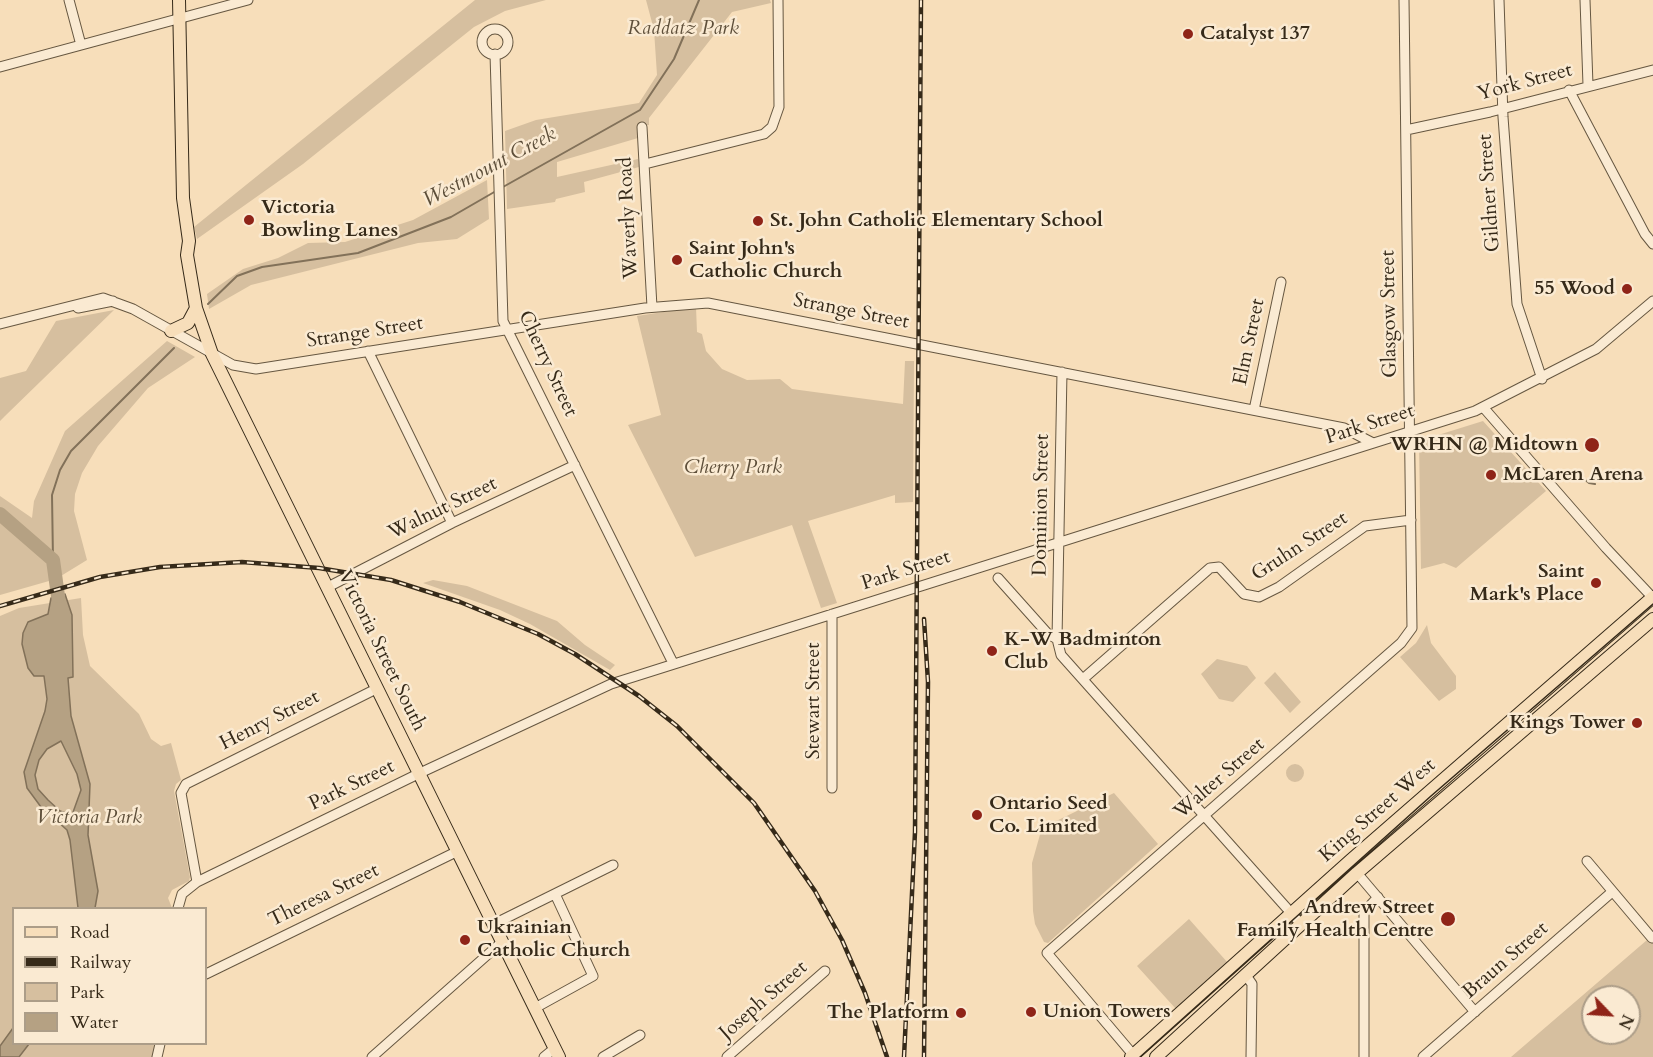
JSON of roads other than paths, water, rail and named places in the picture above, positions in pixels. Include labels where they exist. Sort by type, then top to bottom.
[{"type":"main road","name":"Victoria Street South","points":[[179,0],[183,198],[189,241],[187,255],[196,308],[212,354],[557,1052]]},
{"type":"main road","points":[[171,331],[188,323],[196,308]]},
{"type":"main road","name":"King Street West","points":[[1134,1056],[1292,912],[1653,597]]},
{"type":"main road","name":"King Street West","points":[[1156,1057],[1300,923],[1653,619]]},
{"type":"street","points":[[69,0],[81,45]]},
{"type":"street","points":[[0,67],[248,0]]},
{"type":"street","points":[[645,164],[764,134],[772,127],[779,107],[777,0]]},
{"type":"street","name":"Glasgow Street","points":[[1404,0],[1412,628]]},
{"type":"street","name":"Gildner Street","points":[[1499,0],[1503,108],[1517,304],[1542,379]]},
{"type":"street","points":[[1586,0],[1588,85]]},
{"type":"street","name":"Cherry Street","points":[[495,54],[503,321],[673,663]]},
{"type":"street","name":"York Street","points":[[1406,130],[1653,70]]},
{"type":"street","points":[[1569,90],[1645,234],[1653,244]]},
{"type":"street","name":"Waverly Road","points":[[642,127],[652,307]]},
{"type":"street","name":"Elm Street","points":[[1254,410],[1281,282]]},
{"type":"street","name":"Strange Street","points":[[0,324],[99,299],[113,301],[133,309],[233,365],[256,369],[652,307],[708,303],[1344,428],[1373,443]]},
{"type":"street","name":"Park Street","points":[[179,904],[187,888],[197,882],[420,773],[611,684],[1483,407],[1596,350],[1653,302]]},
{"type":"street","points":[[368,351],[452,523]]},
{"type":"street","name":"Dominion Street","points":[[1057,639],[1062,372]]},
{"type":"street","points":[[1483,407],[1599,541],[1653,597]]},
{"type":"street","name":"Walnut Street","points":[[328,587],[452,523],[575,465]]},
{"type":"street","name":"Gruhn Street","points":[[1083,679],[1210,568],[1219,567],[1244,594],[1259,597],[1279,587],[1365,526],[1411,520]]},
{"type":"street","points":[[998,578],[1048,634],[1057,639],[1061,655],[1300,923]]},
{"type":"street","name":"Stewart Street","points":[[832,614],[832,788]]},
{"type":"street","name":"Walter Street","points":[[1134,1056],[1047,953],[1401,643],[1412,628]]},
{"type":"street","name":"Henry Street","points":[[197,882],[182,788],[376,689]]},
{"type":"street","name":"Theresa Street","points":[[207,974],[458,851]]},
{"type":"street","points":[[1587,861],[1652,938]]},
{"type":"street","points":[[494,924],[613,865]]},
{"type":"street","points":[[1357,873],[1476,1012]]},
{"type":"street","name":"Braun Street","points":[[1423,1057],[1612,892]]},
{"type":"street","points":[[535,1008],[593,976],[555,894]]},
{"type":"street","points":[[1364,1057],[1364,912],[1378,897]]},
{"type":"street","points":[[372,1057],[503,941]]},
{"type":"street","name":"Joseph Street","points":[[727,1057],[825,971]]},
{"type":"street","points":[[1245,974],[1252,984],[1251,1057]]},
{"type":"street","points":[[603,1057],[640,1035]]},
{"type":"street","points":[[544,1057],[557,1052]]},
{"type":"water","points":[[65,594],[72,615],[73,677],[68,678],[71,716],[90,784],[88,835],[98,891],[95,907],[78,907],[67,830],[41,807],[27,788],[24,772],[47,699],[44,676],[34,676],[28,668],[22,644],[23,633],[28,622],[48,614],[51,598]],"holes":[[[61,741],[77,774],[81,790],[72,815],[60,811],[38,789],[35,775],[39,760],[47,749]]]},
{"type":"water","points":[[12,1029],[12,1045],[28,1045],[19,1057],[0,1057],[0,1046]]},
{"type":"waterway","name":"Westmount Creek","points":[[503,187],[640,110],[674,59],[699,0]]},
{"type":"waterway","name":"Westmount Creek","points":[[208,304],[237,276],[262,267],[358,253],[451,217],[496,191]]},
{"type":"waterway","name":"Westmount Creek","points":[[53,560],[52,495],[60,470],[71,451],[174,348]]},
{"type":"waterway","points":[[1584,479],[1595,484]]},
{"type":"waterway","points":[[0,514],[53,560],[58,596]]},
{"type":"tram line","points":[[1140,1057],[1431,796],[1653,604]]},
{"type":"railway","points":[[904,1057],[915,832],[921,0]]},
{"type":"railway","points":[[0,606],[100,577],[160,567],[242,562],[319,568],[391,580],[460,602],[538,634],[575,654],[639,696],[677,726],[754,803],[815,891],[842,940],[865,993],[887,1057]]},
{"type":"railway","points":[[924,619],[928,682],[924,1057]]},
{"type":"place","name":"Catalyst 137","points":[[1188,34]]},
{"type":"place","name":"Victoria Bowling Lanes","points":[[249,220]]},
{"type":"place","name":"St. John Catholic Elementary School","points":[[758,221]]},
{"type":"place","name":"Saint John's Catholic Church","points":[[677,260]]},
{"type":"place","name":"55 Wood","points":[[1627,289]]},
{"type":"place","name":"WRHN @ Midtown","points":[[1592,445]]},
{"type":"place","name":"McLaren Arena","points":[[1491,475]]},
{"type":"place","name":"Saint Mark's Place","points":[[1596,583]]},
{"type":"place","name":"K-W Badminton Club","points":[[992,651]]},
{"type":"place","name":"Kings Tower","points":[[1637,723]]},
{"type":"place","name":"Ontario Seed Co. Limited","points":[[977,815]]},
{"type":"place","name":"Andrew Street Family Health Centre","points":[[1448,919]]},
{"type":"place","name":"Ukrainian Catholic Church","points":[[465,940]]},
{"type":"place","name":"Union Towers","points":[[1031,1012]]},
{"type":"place","name":"The Platform","points":[[961,1013]]},
{"type":"park label","name":"Raddatz Park","points":[[683,29]]},
{"type":"park label","name":"Cherry Park","points":[[733,468]]},
{"type":"park label","name":"Victoria Park","points":[[89,818]]}]
